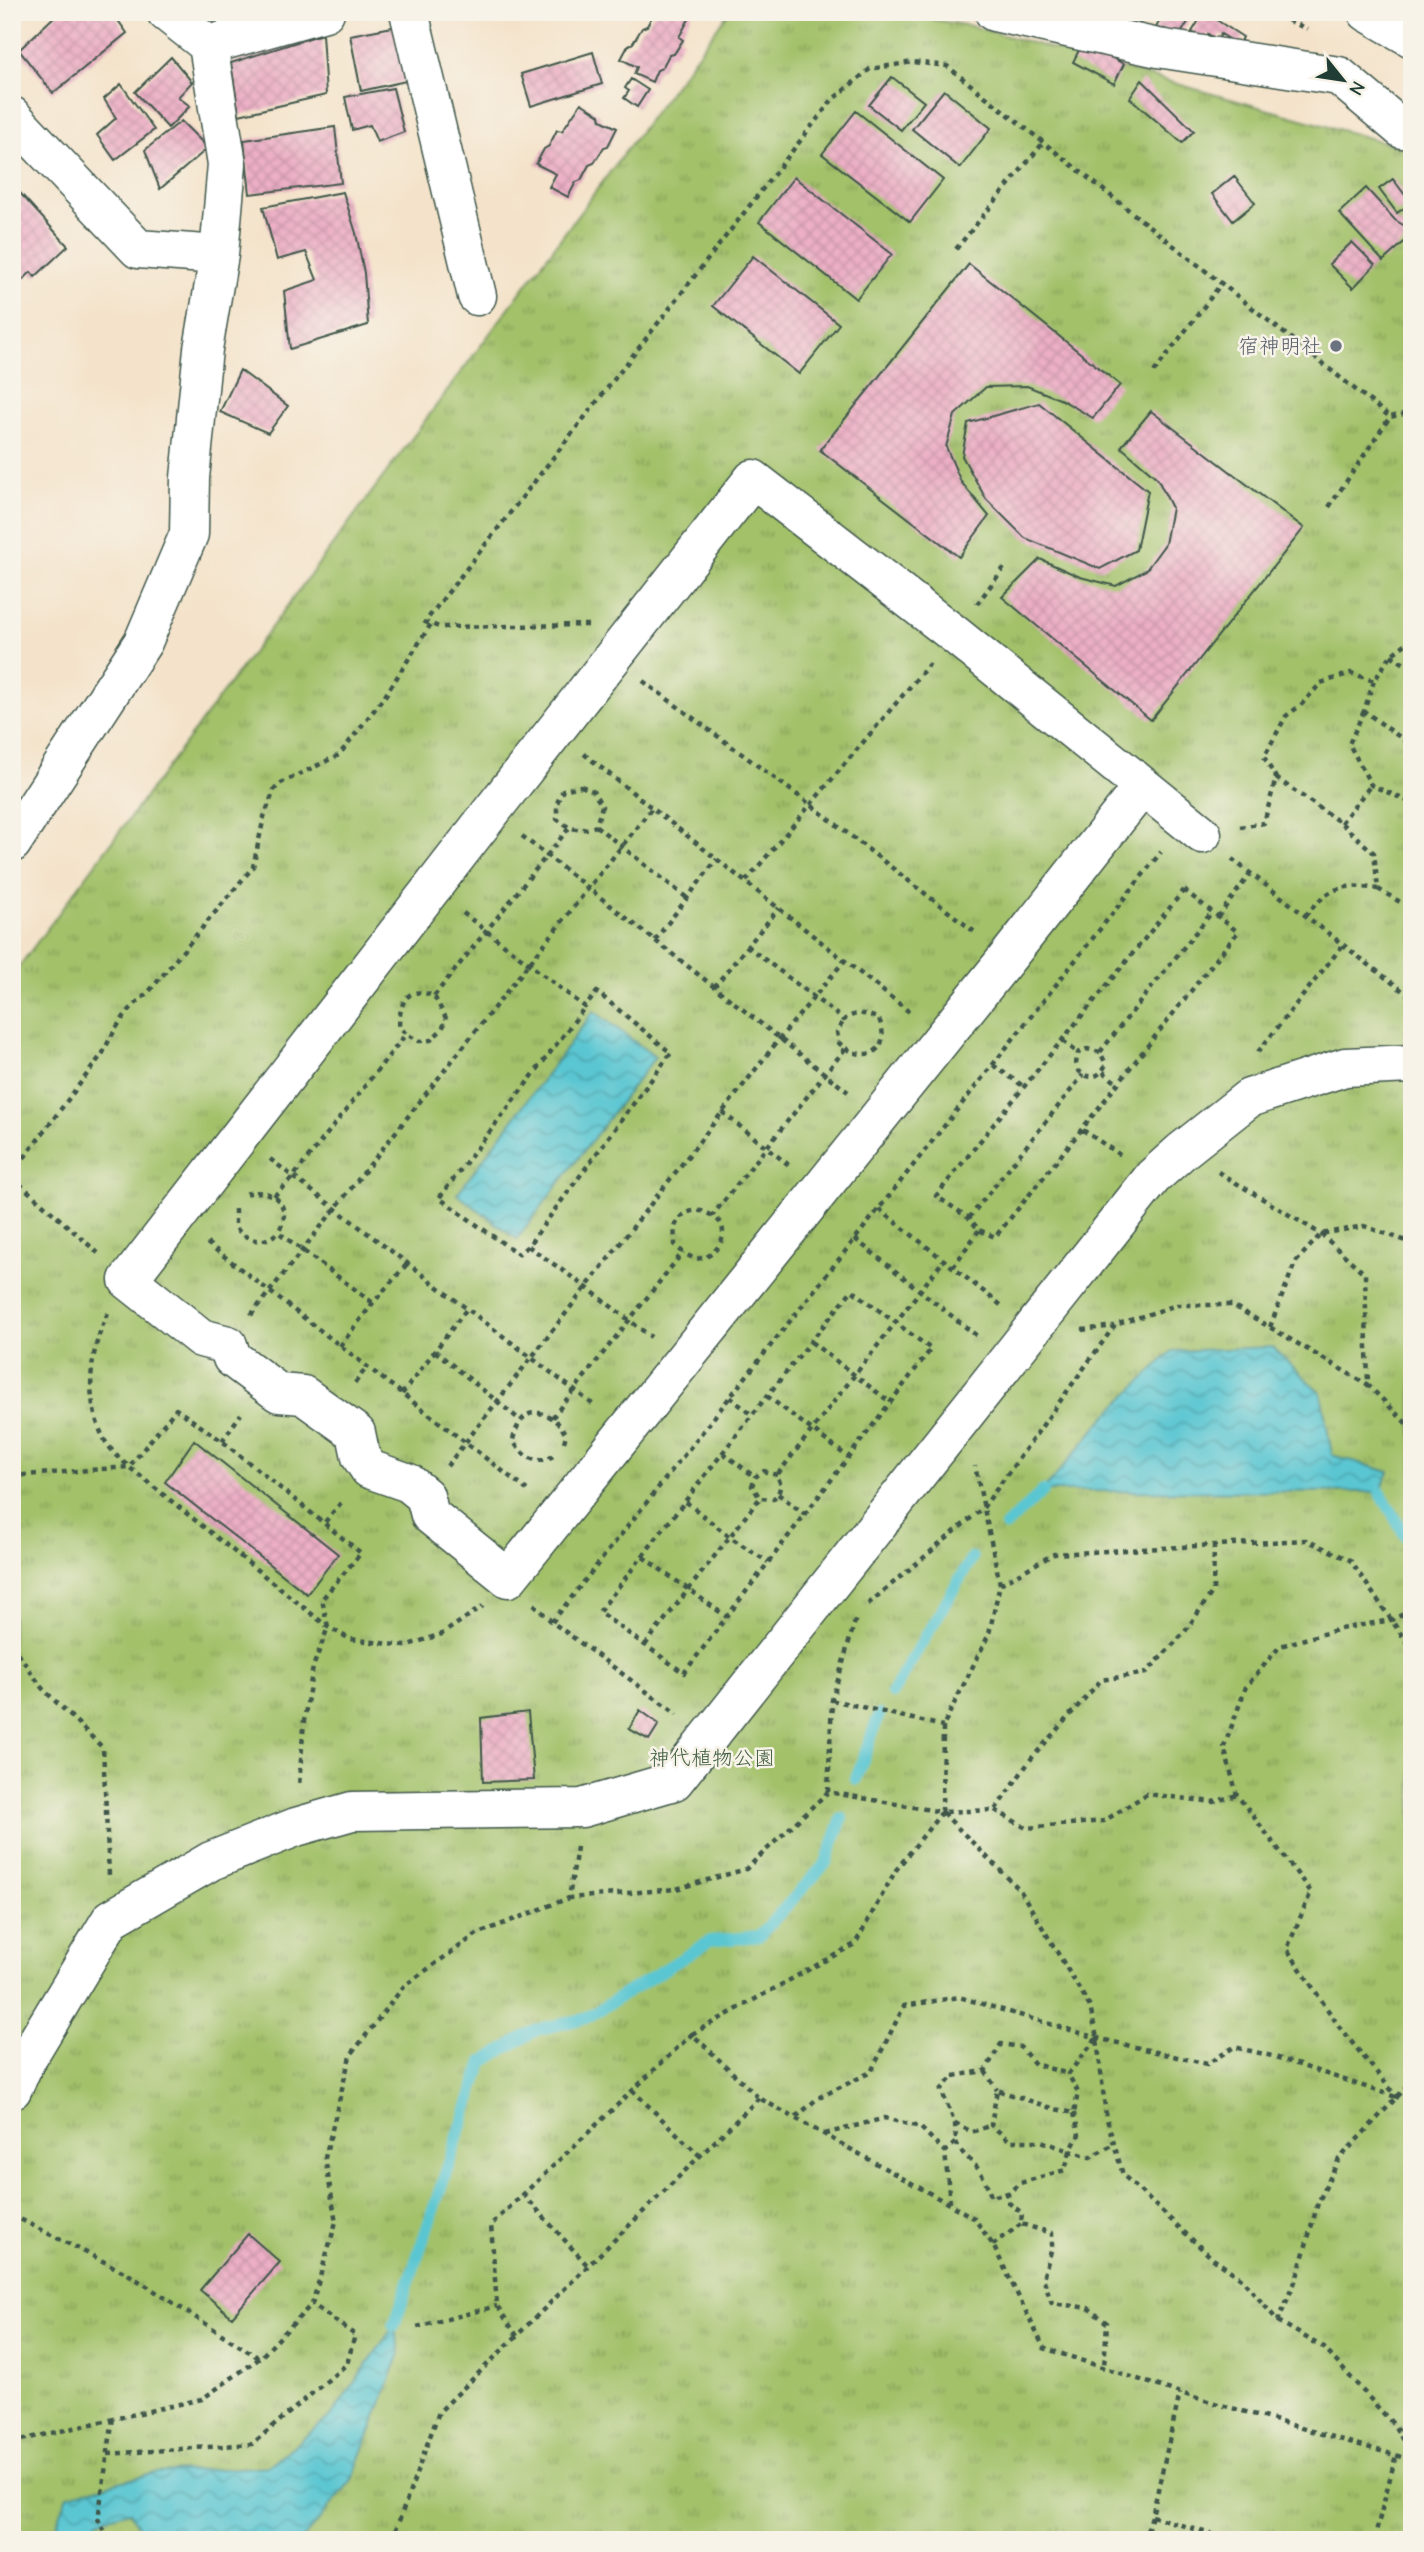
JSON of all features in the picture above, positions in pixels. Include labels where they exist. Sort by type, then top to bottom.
[{"type":"street","points":[[12,843],[144,642],[189,534],[190,478],[203,349],[219,255],[227,164],[208,45],[166,12]]},
{"type":"street","points":[[208,45],[325,12]]},
{"type":"street","points":[[410,12],[477,296]]},
{"type":"street","points":[[994,12],[1158,48],[1339,76],[1402,129],[1412,129]]},
{"type":"street","points":[[1367,12],[1412,38]]},
{"type":"street","points":[[12,116],[138,249],[219,255]]},
{"type":"street","points":[[1142,787],[508,1578],[430,1515],[425,1496],[409,1483],[369,1469],[362,1457],[356,1433],[303,1395],[279,1393],[232,1358],[228,1345],[201,1338],[128,1280],[753,479],[954,634],[1194,828]]},
{"type":"street","points":[[12,2090],[26,2060],[111,1919],[211,1861],[296,1828],[352,1811],[582,1808],[674,1781],[1153,1177],[1249,1098],[1345,1067],[1412,1064]]},
{"type":"path","points":[[638,624],[439,627],[425,622],[832,100],[870,69],[913,62],[947,66],[1390,417]]},
{"type":"path","points":[[956,249],[1043,143]]},
{"type":"path","points":[[1154,372],[1222,284]]},
{"type":"path","points":[[1329,507],[1390,417],[1412,412]]},
{"type":"path","points":[[746,881],[954,634],[1006,565]]},
{"type":"path","points":[[431,624],[385,696],[339,754],[281,783],[274,790],[264,817],[253,867],[147,994],[134,1003],[109,1039],[103,1053],[12,1176],[128,1280],[115,1297],[101,1328],[92,1367],[92,1403],[104,1441],[129,1467],[328,1627],[350,1639],[405,1646],[442,1634],[480,1609],[508,1578],[552,1622],[708,1738]]},
{"type":"path","points":[[1412,639],[1391,655],[1374,681],[1349,744],[1371,785],[1412,803]]},
{"type":"path","points":[[1391,655],[1412,669]]},
{"type":"path","points":[[612,658],[811,805],[1007,958]]},
{"type":"path","points":[[1374,681],[1351,673],[1321,683],[1301,705],[1286,716],[1264,757],[1276,778],[1341,823],[1374,853],[1378,889]]},
{"type":"path","points":[[1364,711],[1412,746]]},
{"type":"path","points":[[554,732],[943,1038]]},
{"type":"path","points":[[552,1622],[993,1065],[1194,828],[1264,823],[1276,778]]},
{"type":"path","points":[[1341,823],[1371,785]]},
{"type":"path","points":[[581,786],[593,791],[601,806],[596,825],[584,830],[569,828],[557,819],[557,803],[563,790],[581,786]]},
{"type":"path","points":[[228,1345],[652,808]]},
{"type":"path","points":[[491,812],[879,1116]]},
{"type":"path","points":[[596,825],[687,898]]},
{"type":"path","points":[[434,996],[569,828]]},
{"type":"path","points":[[1194,828],[1412,998]]},
{"type":"path","points":[[655,940],[717,859]]},
{"type":"path","points":[[1218,917],[1250,874]]},
{"type":"path","points":[[1306,916],[1323,895],[1352,885],[1378,889],[1412,909]]},
{"type":"path","points":[[433,887],[485,931],[585,1007]]},
{"type":"path","points":[[1184,890],[1212,912],[1238,932],[1117,1083],[1083,1130],[995,1237],[979,1230],[969,1218],[936,1196],[1184,890]]},
{"type":"path","points":[[714,986],[779,908]]},
{"type":"path","points":[[1100,1052],[1212,912]]},
{"type":"path","points":[[1256,1054],[1343,945]]},
{"type":"path","points":[[747,946],[844,1020]]},
{"type":"path","points":[[425,1496],[464,1442],[722,1112],[845,960]]},
{"type":"path","points":[[424,992],[434,996],[447,1020],[441,1030],[431,1040],[419,1041],[406,1034],[399,1026],[402,1002],[411,993],[424,992]]},
{"type":"path","points":[[597,992],[671,1053],[528,1246],[518,1254],[439,1198],[585,1007],[597,992]]},
{"type":"path","points":[[867,1013],[879,1019],[884,1032],[883,1044],[873,1053],[852,1053],[845,1049],[839,1044],[838,1032],[844,1020],[853,1014],[867,1013]]},
{"type":"path","points":[[274,1196],[293,1177],[406,1034]]},
{"type":"path","points":[[1063,1041],[1079,1053]]},
{"type":"path","points":[[712,1216],[845,1049]]},
{"type":"path","points":[[1087,1049],[1100,1052],[1105,1057],[1103,1072],[1096,1077],[1083,1075],[1076,1063],[1079,1053],[1087,1049]]},
{"type":"path","points":[[993,1065],[1023,1086]]},
{"type":"path","points":[[1103,1072],[1117,1083]]},
{"type":"path","points":[[969,1218],[1083,1075]]},
{"type":"path","points":[[722,1112],[819,1191]]},
{"type":"path","points":[[239,1136],[530,1359],[627,1429]]},
{"type":"path","points":[[1182,1151],[1321,1234],[1365,1274],[1368,1385]]},
{"type":"path","points":[[236,1204],[235,1227],[242,1236],[263,1241],[270,1239],[278,1231],[283,1224],[281,1203],[274,1196],[259,1190],[245,1194]]},
{"type":"path","points":[[694,1209],[705,1210],[712,1216],[721,1224],[722,1232],[721,1241],[715,1251],[706,1258],[694,1258],[675,1245],[676,1226],[682,1216],[694,1209]]},
{"type":"path","points":[[879,1209],[1032,1330]]},
{"type":"path","points":[[175,1218],[558,1514]]},
{"type":"path","points":[[1270,1327],[1295,1263],[1321,1234],[1364,1226],[1412,1243]]},
{"type":"path","points":[[953,1267],[979,1230]]},
{"type":"path","points":[[278,1231],[373,1303]]},
{"type":"path","points":[[855,1239],[1008,1360]]},
{"type":"path","points":[[528,1246],[682,1361]]},
{"type":"path","points":[[552,1418],[683,1252]]},
{"type":"path","points":[[777,1475],[944,1260]]},
{"type":"path","points":[[340,1346],[407,1264]]},
{"type":"path","points":[[852,1290],[931,1349],[684,1673],[600,1612],[811,1342],[852,1290]]},
{"type":"path","points":[[12,2442],[202,2399],[260,2358],[312,2304],[336,2222],[325,2158],[350,2056],[404,1986],[477,1934],[569,1898],[676,1889],[746,1869],[828,1792],[832,1700],[858,1612],[983,1508],[1115,1325],[1177,1305],[1232,1305],[1368,1385],[1412,1429]]},
{"type":"path","points":[[402,1394],[466,1310]]},
{"type":"path","points":[[811,1342],[890,1402]]},
{"type":"path","points":[[435,1352],[520,1420]]},
{"type":"path","points":[[767,1396],[848,1457]]},
{"type":"path","points":[[730,1397],[752,1415]]},
{"type":"path","points":[[12,1476],[129,1467],[176,1409],[325,1522],[361,1553],[322,1600],[328,1627],[313,1667],[304,1721],[296,1828]]},
{"type":"path","points":[[557,1454],[547,1460],[536,1461],[518,1449],[513,1440],[520,1420],[531,1413],[542,1412],[561,1425],[566,1435],[564,1444]]},
{"type":"path","points":[[517,2336],[497,2306],[491,2225],[692,2034],[855,1944],[895,1870],[942,1812],[943,1726],[989,1634],[1000,1584],[965,1414]]},
{"type":"path","points":[[723,1453],[755,1477]]},
{"type":"path","points":[[764,1471],[777,1475],[781,1485],[778,1494],[773,1499],[761,1498],[752,1486],[755,1477],[764,1471]]},
{"type":"path","points":[[778,1494],[806,1514]]},
{"type":"path","points":[[645,1645],[761,1498]]},
{"type":"path","points":[[685,1502],[768,1562]]},
{"type":"path","points":[[1000,1584],[1054,1554],[1306,1540],[1350,1560],[1412,1650]]},
{"type":"path","points":[[995,1810],[1031,1759],[1101,1680],[1146,1672],[1184,1633],[1213,1591],[1214,1545]]},
{"type":"path","points":[[643,1557],[727,1617]]},
{"type":"path","points":[[1397,2097],[1340,2028],[1287,1950],[1311,1892],[1237,1795],[1224,1747],[1246,1687],[1280,1646],[1340,1629],[1391,1620],[1412,1610]]},
{"type":"path","points":[[12,1645],[42,1688],[103,1748],[111,1919]]},
{"type":"path","points":[[832,1700],[943,1726]]},
{"type":"path","points":[[828,1792],[942,1812],[995,1810],[1027,1828],[1104,1821],[1147,1794],[1213,1802],[1237,1795]]},
{"type":"path","points":[[569,1898],[582,1808]]},
{"type":"path","points":[[942,1812],[1020,1891],[1090,2007],[1097,2038],[1106,2116],[1123,2175],[1213,2259],[1241,2278],[1278,2321],[1324,2348],[1394,2425],[1412,2458]]},
{"type":"path","points":[[796,2117],[818,2098],[871,2072],[904,2006],[959,1997],[1097,2038],[1207,2064],[1234,2047],[1272,2056],[1412,2102]]},
{"type":"path","points":[[692,2034],[759,2098],[974,2218],[993,2245],[1044,2348],[1180,2393],[1412,2458]]},
{"type":"path","points":[[1068,2074],[1097,2038]]},
{"type":"path","points":[[1000,2044],[1020,2047],[1035,2064],[1068,2074],[1078,2092],[1074,2113],[1079,2135],[1070,2151],[1065,2170],[1020,2183],[1008,2193],[991,2197],[982,2175],[975,2165],[961,2154],[956,2142],[955,2123],[941,2090],[953,2077],[985,2071],[1000,2044]]},
{"type":"path","points":[[985,2071],[998,2090],[1074,2113]]},
{"type":"path","points":[[1278,2321],[1297,2277],[1318,2203],[1339,2159],[1412,2081]]},
{"type":"path","points":[[632,2090],[700,2157]]},
{"type":"path","points":[[991,2125],[998,2090]]},
{"type":"path","points":[[392,2540],[439,2412],[759,2098]]},
{"type":"path","points":[[824,2134],[885,2118],[920,2127],[945,2152],[950,2204]]},
{"type":"path","points":[[955,2123],[972,2132],[991,2125]]},
{"type":"path","points":[[991,2125],[1010,2141],[1041,2141],[1090,2157],[1114,2144]]},
{"type":"path","points":[[945,2152],[956,2142]]},
{"type":"path","points":[[993,2245],[1021,2224],[1022,2213],[1009,2203],[1008,2193]]},
{"type":"path","points":[[523,2194],[588,2266]]},
{"type":"path","points":[[12,2215],[128,2274],[260,2358]]},
{"type":"path","points":[[1021,2224],[1052,2233],[1052,2248],[1043,2278],[1052,2303],[1088,2308],[1107,2323],[1104,2367]]},
{"type":"path","points":[[108,2454],[252,2444],[347,2364],[355,2335],[312,2304]]},
{"type":"path","points":[[417,2327],[497,2306]]},
{"type":"path","points":[[1144,2540],[1180,2393]]},
{"type":"path","points":[[109,2540],[98,2519],[113,2418]]},
{"type":"path","points":[[1374,2540],[1396,2455]]},
{"type":"path","points":[[1152,2516],[1230,2540]]},
{"type":"green space","name":"神代植物公園","points":[[729,12],[886,12],[971,26],[1412,150],[1412,2540],[12,2540],[12,976]]},
{"type":"water","points":[[594,1011],[655,1057],[517,1239],[457,1194]]},
{"type":"water","points":[[1272,1347],[1321,1393],[1332,1455],[1389,1472],[1380,1492],[1043,1491],[1105,1417],[1172,1351]]},
{"type":"water","points":[[394,2326],[400,2353],[352,2480],[302,2540],[145,2540],[130,2511],[98,2520],[89,2540],[51,2540],[68,2495],[155,2473],[268,2466],[331,2416]]},
{"type":"building","points":[[59,12],[112,12],[127,33],[53,93],[19,50]]},
{"type":"building","points":[[693,12],[679,37],[683,40],[674,54],[669,55],[662,68],[657,70],[652,82],[634,74],[637,67],[621,59],[654,13]]},
{"type":"building","points":[[1098,12],[1147,12],[1136,29],[1114,16],[1111,21]]},
{"type":"building","points":[[1162,12],[1193,14],[1178,38],[1164,29],[1161,35],[1154,31]]},
{"type":"building","points":[[1204,12],[1243,37],[1239,45],[1221,34],[1217,40],[1208,34],[1205,40],[1192,32]]},
{"type":"building","points":[[398,26],[406,81],[361,91],[350,35]]},
{"type":"building","points":[[322,34],[326,95],[239,115],[231,63]]},
{"type":"building","points":[[1083,42],[1124,64],[1114,84],[1073,62]]},
{"type":"building","points":[[593,52],[602,84],[531,106],[521,74]]},
{"type":"building","points":[[171,57],[192,82],[178,97],[190,106],[168,128],[135,92]]},
{"type":"building","points":[[892,77],[924,102],[901,130],[869,105]]},
{"type":"building","points":[[631,79],[648,90],[637,107],[624,98],[629,91],[625,88]]},
{"type":"building","points":[[1142,80],[1194,131],[1182,143],[1130,98]]},
{"type":"building","points":[[121,84],[154,130],[115,160],[97,135],[116,118],[104,99]]},
{"type":"building","points":[[393,88],[404,132],[377,142],[370,125],[352,130],[345,97]]},
{"type":"building","points":[[944,90],[991,128],[960,168],[912,129]]},
{"type":"building","points":[[581,103],[600,115],[601,120],[617,128],[608,146],[604,147],[594,163],[589,165],[568,197],[549,187],[556,174],[536,164],[557,130],[562,131]]},
{"type":"building","points":[[856,111],[943,180],[910,222],[822,154]]},
{"type":"building","points":[[181,121],[208,148],[160,189],[145,150]]},
{"type":"building","points":[[335,127],[341,183],[250,194],[244,140]]},
{"type":"building","points":[[1234,176],[1255,203],[1233,221],[1212,194]]},
{"type":"building","points":[[794,177],[892,254],[856,299],[759,222]]},
{"type":"building","points":[[1393,179],[1411,203],[1397,213],[1379,189]]},
{"type":"building","points":[[1366,188],[1395,220],[1405,226],[1410,221],[1412,223],[1412,235],[1383,261],[1339,213]]},
{"type":"building","points":[[343,192],[356,233],[364,273],[368,325],[290,349],[284,291],[317,280],[306,252],[277,260],[263,207]]},
{"type":"building","points":[[20,193],[68,246],[35,277],[31,272],[12,290],[12,200]]},
{"type":"building","points":[[1352,242],[1375,265],[1353,288],[1329,264]]},
{"type":"building","points":[[753,256],[839,324],[799,374],[713,306]]},
{"type":"building","points":[[969,264],[1120,385],[1093,418],[1062,400],[1027,386],[986,387],[955,415],[946,447],[961,482],[989,516],[959,557],[820,450]]},
{"type":"building","points":[[240,370],[288,406],[268,433],[220,412]]},
{"type":"building","points":[[1039,403],[1148,491],[1136,550],[1100,569],[1025,538],[986,499],[962,456],[968,423]]},
{"type":"building","points":[[1151,411],[1304,528],[1151,720],[1002,597],[1040,559],[1080,577],[1116,586],[1146,570],[1165,544],[1172,508],[1157,478],[1121,447]]},
{"type":"building","points":[[194,1440],[338,1554],[307,1594],[165,1482]]},
{"type":"building","points":[[640,1710],[659,1724],[649,1740],[629,1729]]},
{"type":"building","points":[[528,1712],[534,1780],[483,1782],[481,1718]]},
{"type":"building","points":[[248,2234],[280,2262],[232,2317],[200,2290]]},
{"type":"waterway","points":[[1006,1526],[1043,1491]]},
{"type":"waterway","points":[[1380,1492],[1412,1547]]},
{"type":"waterway","points":[[892,1693],[972,1558]]},
{"type":"waterway","points":[[856,1779],[879,1715]]},
{"type":"waterway","points":[[394,2326],[483,2062],[536,2030],[586,2018],[710,1941],[759,1936],[826,1863],[842,1818]]},
{"type":"place","name":"宿神明社","points":[[1336,346]]}]
